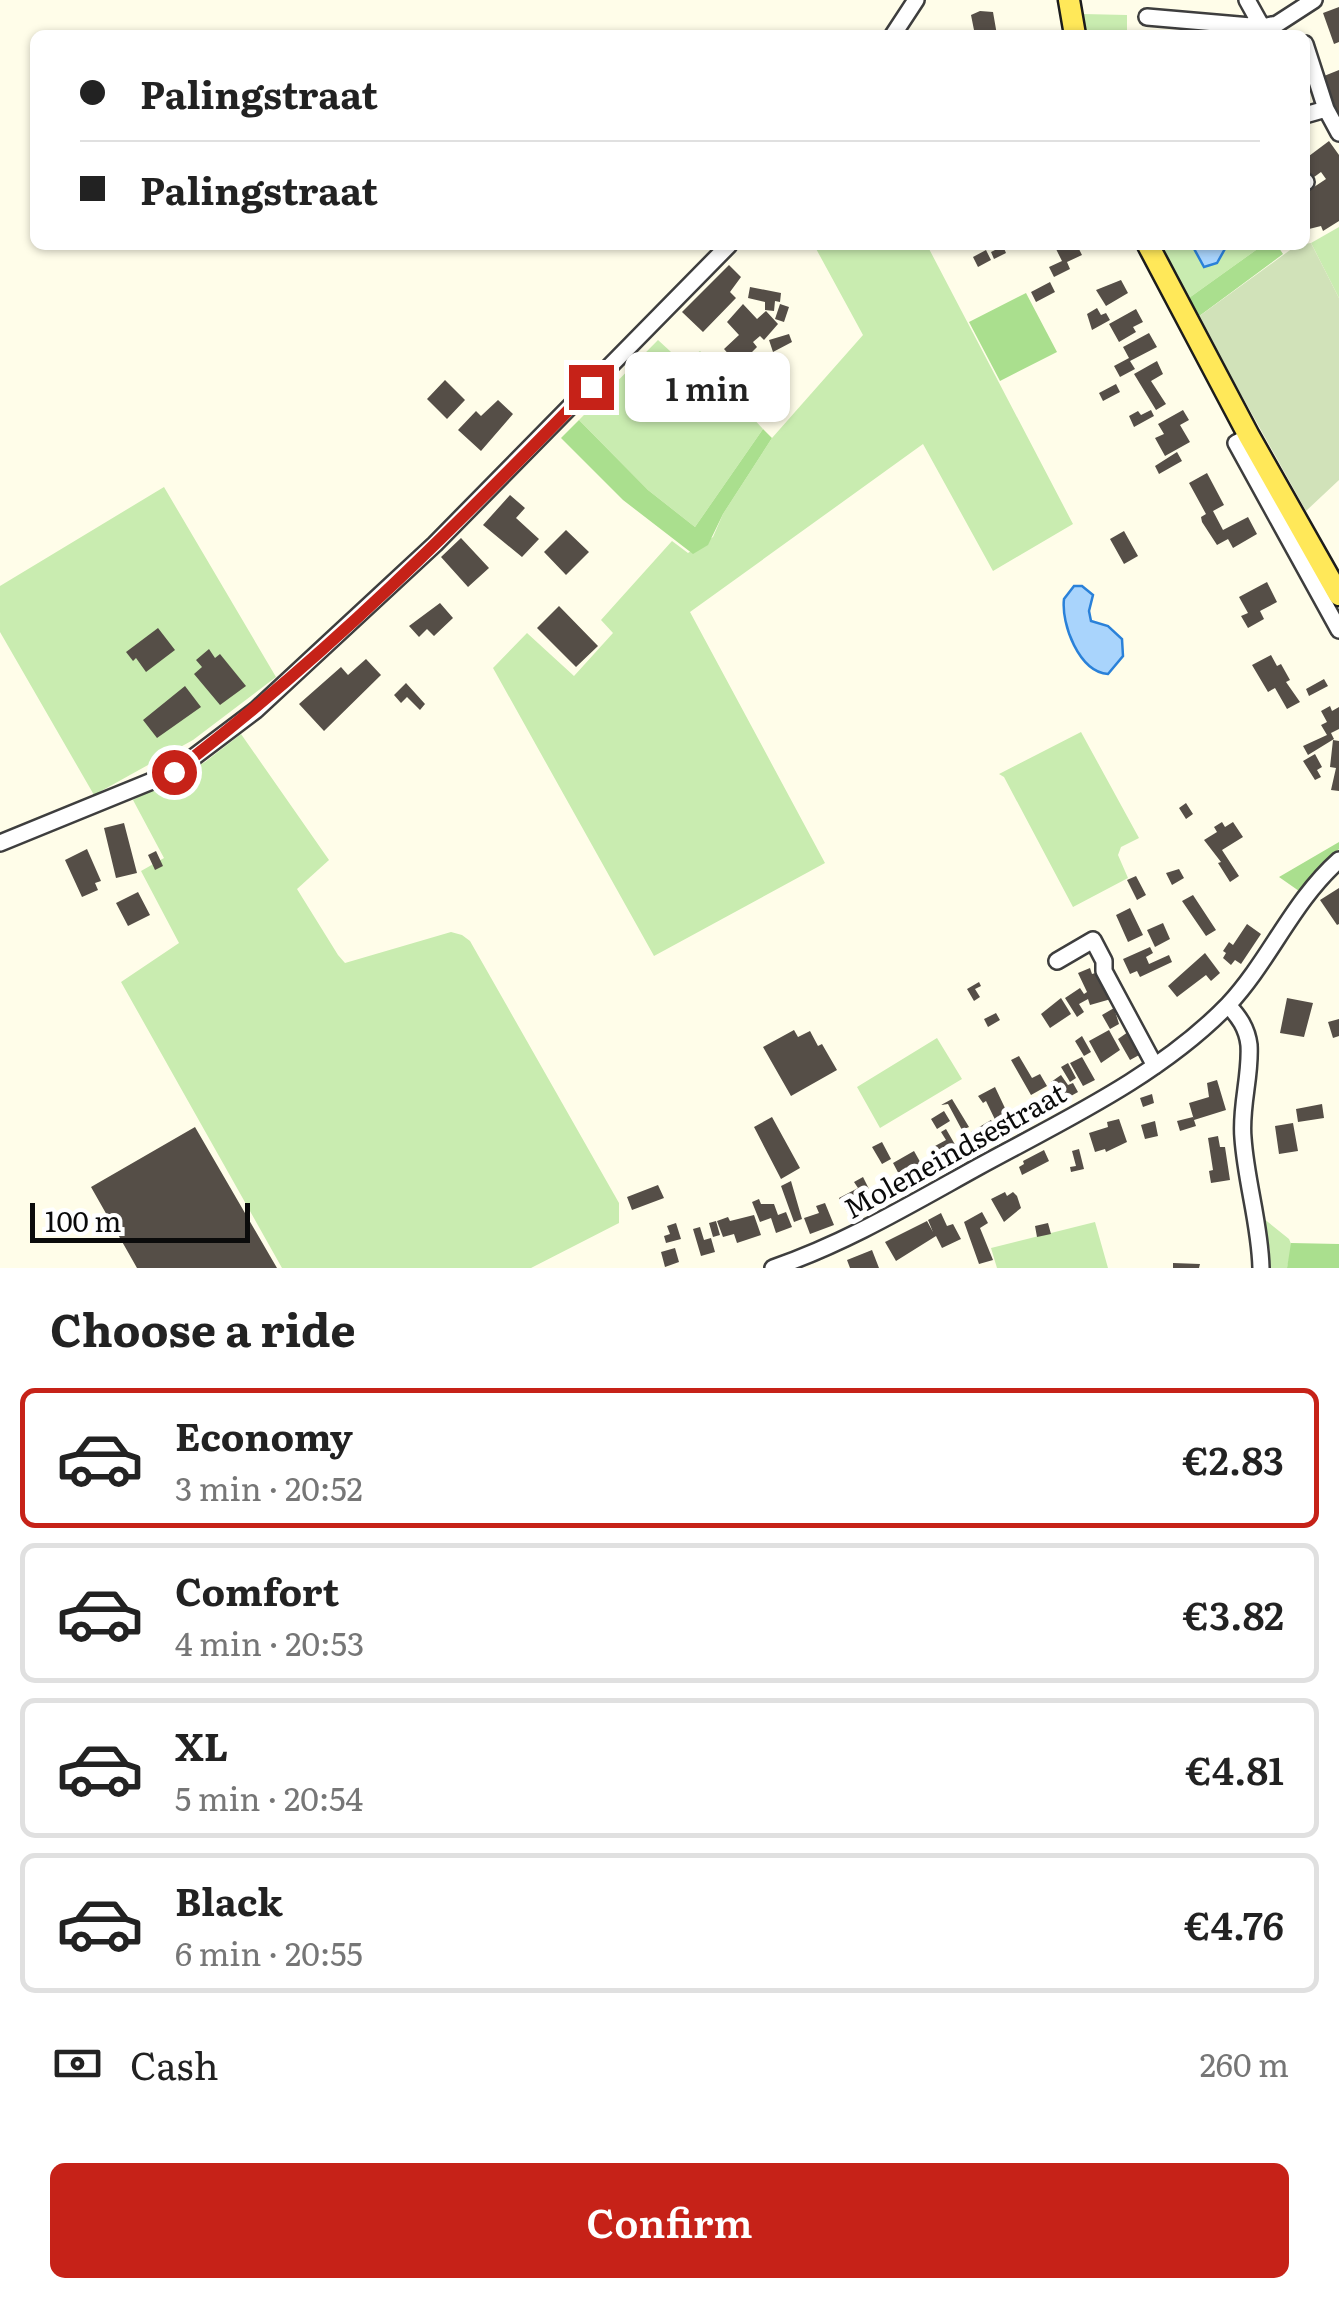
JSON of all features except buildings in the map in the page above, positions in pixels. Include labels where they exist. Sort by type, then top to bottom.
[{"type":"main road","points":[[1069,0],[1074,30]]},
{"type":"main road","points":[[1151,250],[1249,436],[1339,594]]},
{"type":"street","points":[[897,30],[916,0]]},
{"type":"street","points":[[1247,0],[1262,27]]},
{"type":"street","points":[[1147,17],[1262,27],[1277,24],[1314,0]]},
{"type":"street","points":[[1293,13],[1300,30]]},
{"type":"street","points":[[1310,59],[1339,134]]},
{"type":"street","points":[[1310,113],[1326,108]]},
{"type":"street","points":[[0,843],[174,772],[256,710],[472,508],[724,250]]},
{"type":"street","points":[[1249,436],[1236,443],[1339,630]]},
{"type":"street","name":"Moleneindsestraat","points":[[773,1268],[841,1242],[1155,1066],[1228,1005],[1301,901],[1339,860]]},
{"type":"street","points":[[1057,961],[1092,940],[1104,962],[1104,971],[1155,1066]]},
{"type":"street","points":[[1228,1005],[1240,1018],[1248,1045],[1243,1138],[1261,1268]]},
{"type":"green space","points":[[1083,14],[1127,15],[1127,30],[1085,30]]},
{"type":"green space","points":[[1339,227],[1339,298],[1311,243]]},
{"type":"green space","points":[[1310,243],[1339,298],[1339,480],[1306,511],[1198,317],[1290,250],[1310,250]]},
{"type":"green space","points":[[817,250],[930,250],[1073,524],[993,571],[923,444],[690,612],[825,863],[654,956],[493,668],[527,633],[574,676],[613,633],[601,620],[672,541],[688,553],[713,537],[723,514],[772,438],[863,335]]},
{"type":"green space","points":[[1164,250],[1256,250],[1189,298]]},
{"type":"green space","points":[[1256,250],[1280,250],[1283,254],[1198,317],[1189,298]]},
{"type":"green space","points":[[1026,293],[1057,352],[1000,381],[969,322]]},
{"type":"green space","points":[[658,340],[683,363],[700,351],[727,376],[723,386],[763,429],[695,527],[648,490],[579,420]]},
{"type":"green space","points":[[579,420],[648,490],[695,527],[763,429],[772,438],[723,514],[708,545],[693,554],[623,500],[561,438]]},
{"type":"green space","points":[[164,487],[276,677],[193,740],[94,795],[0,632],[0,586]]},
{"type":"green space","points":[[1081,732],[1139,838],[1121,847],[1118,855],[1128,878],[1073,907],[999,774]]},
{"type":"green space","points":[[241,734],[329,860],[297,889],[338,955],[345,963],[451,932],[470,941],[619,1203],[619,1223],[531,1268],[282,1268],[121,982],[179,943],[141,871],[164,858],[133,800],[205,762]]},
{"type":"green space","points":[[1339,842],[1339,849],[1299,891],[1279,877]]},
{"type":"green space","points":[[937,1038],[962,1079],[880,1128],[857,1087]]},
{"type":"green space","points":[[1263,1218],[1289,1239],[1292,1246],[1287,1268],[1269,1268],[1270,1250]]},
{"type":"green space","points":[[1095,1222],[1108,1268],[997,1268],[991,1248]]},
{"type":"green space","points":[[1291,1243],[1339,1244],[1339,1268],[1287,1268]]},
{"type":"water","points":[[1195,250],[1224,250],[1217,263],[1204,267]]},
{"type":"water","points":[[1074,586],[1082,586],[1093,595],[1091,621],[1108,626],[1122,639],[1123,656],[1108,674],[1088,665],[1069,633],[1064,599]]},
{"type":"route","points":[[174,772],[256,710],[347,628],[591,387]]}]
